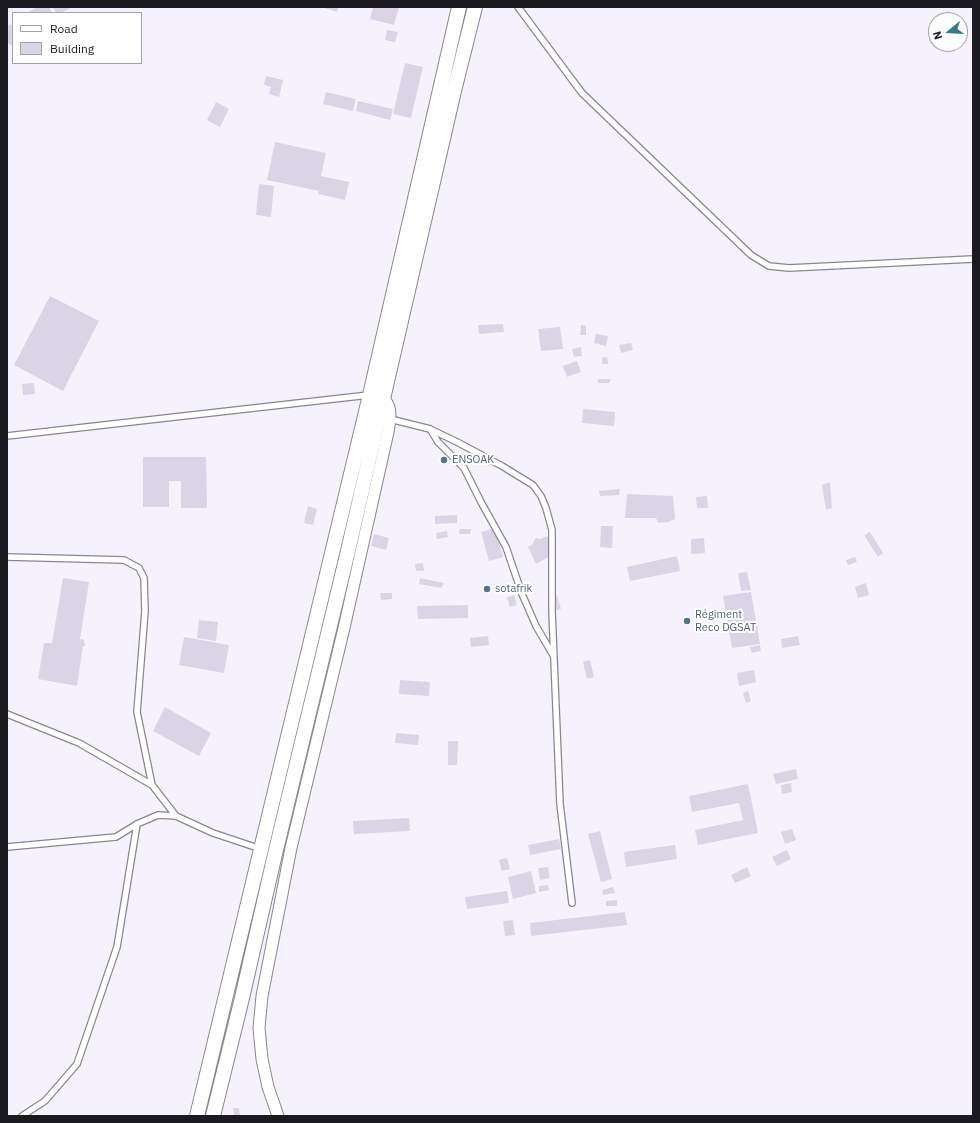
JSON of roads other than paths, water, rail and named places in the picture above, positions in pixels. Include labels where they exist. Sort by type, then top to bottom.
[{"type":"street","points":[[197,1116],[370,395],[459,7]]},
{"type":"street","points":[[213,1116],[347,556],[475,7]]},
{"type":"street","points":[[278,1116],[268,1087],[262,1059],[259,1028],[262,996],[291,848],[344,628],[390,419],[391,411],[383,398],[370,395]]},
{"type":"lane","points":[[518,7],[582,94],[751,255],[769,266],[789,268],[973,259]]},
{"type":"lane","points":[[7,436],[370,395]]},
{"type":"lane","points":[[390,419],[430,429],[502,466],[533,485],[541,496],[546,508],[552,530],[552,607],[560,804],[572,904]]},
{"type":"lane","points":[[430,429],[438,442],[464,468],[506,547],[522,594],[536,626],[554,656]]},
{"type":"lane","points":[[7,557],[124,560],[139,568],[144,578],[145,611],[137,712],[152,785]]},
{"type":"lane","points":[[7,714],[79,743],[152,785],[176,816]]},
{"type":"lane","points":[[7,847],[116,837],[137,824],[158,815],[176,816],[213,833],[275,854]]},
{"type":"lane","points":[[22,1116],[45,1101],[77,1064],[116,947],[137,824]]},
{"type":"place","name":"ENSOAK","points":[[444,460]]},
{"type":"place","name":"sotafrik","points":[[487,589]]},
{"type":"place","name":"Régiment Reco DGSAT","points":[[687,621]]}]
